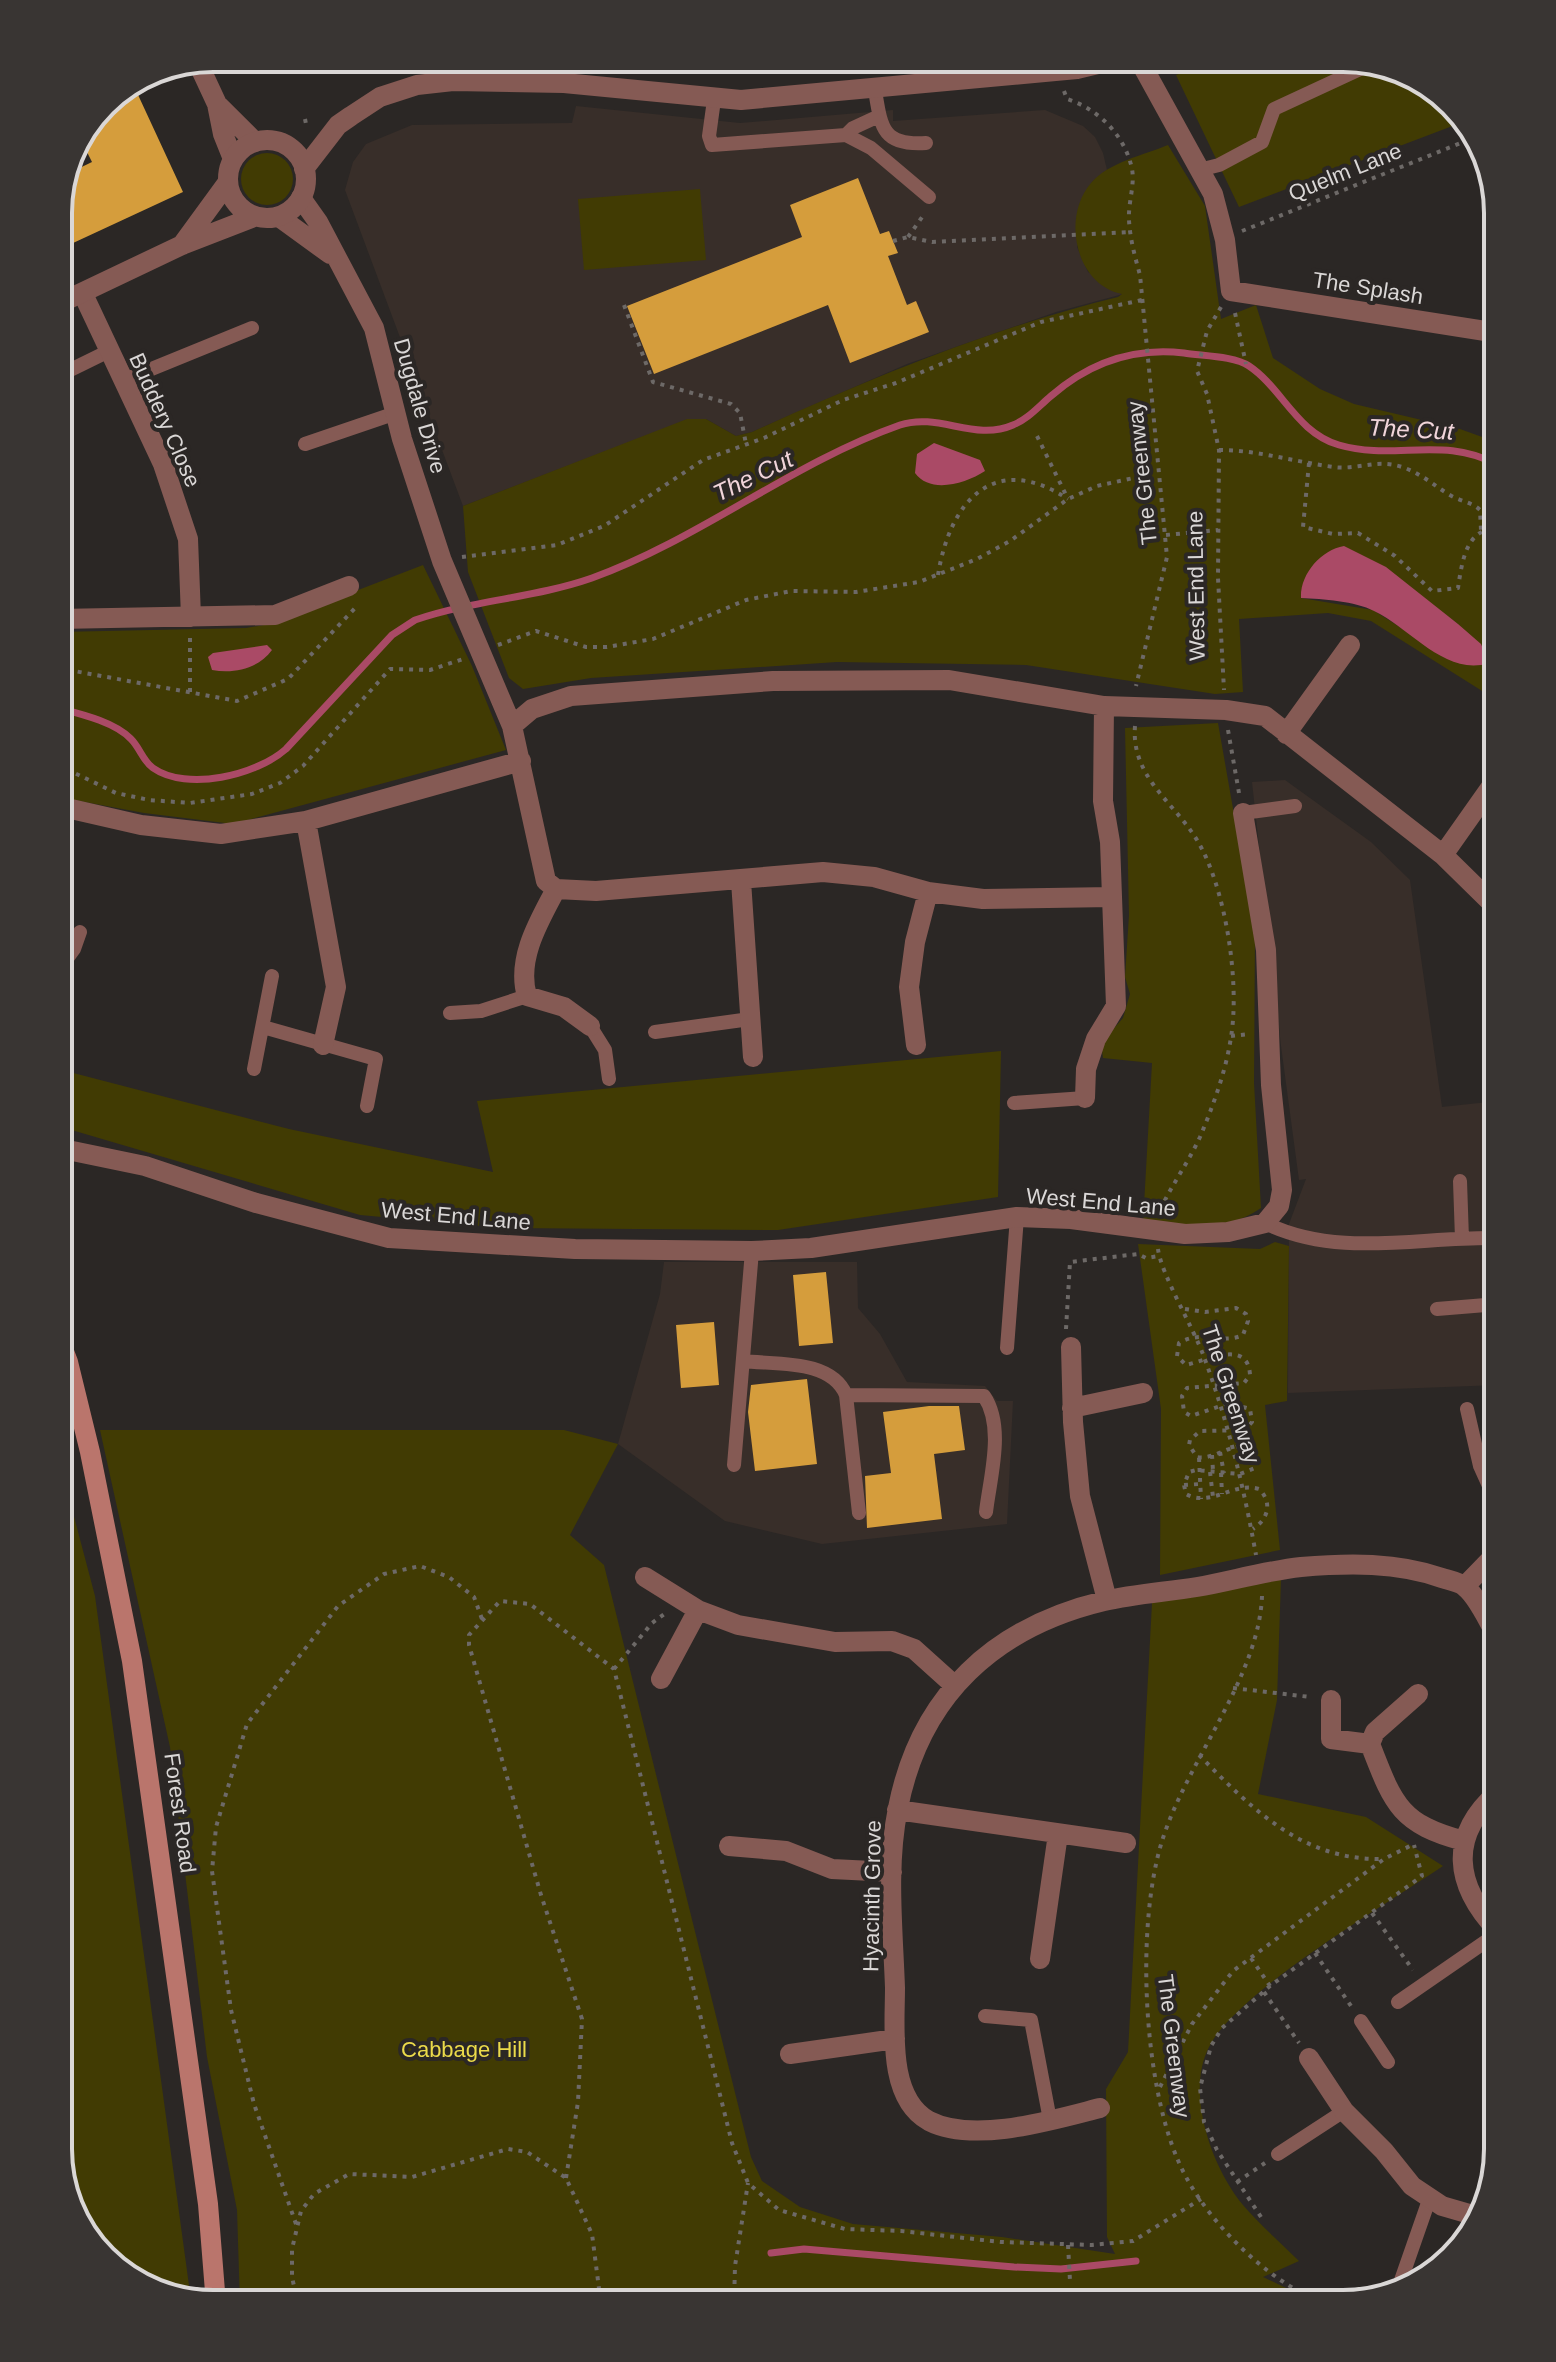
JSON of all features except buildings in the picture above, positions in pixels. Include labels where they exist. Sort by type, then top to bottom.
[{"type":"main road","name":"Forest Road","points":[[72,1378],[132,1661],[208,2204],[215,2290]]},
{"type":"street","points":[[287,146],[338,125],[399,89],[453,81],[564,83],[714,100],[875,90],[1034,72]]},
{"type":"street","points":[[1146,72],[1213,194],[1225,240],[1231,291]]},
{"type":"street","points":[[182,245],[228,182],[233,159],[223,134],[217,104],[202,73]]},
{"type":"street","points":[[217,104],[255,142]]},
{"type":"street","points":[[72,298],[182,245],[254,217],[279,217],[301,198],[304,169],[338,125]]},
{"type":"street","points":[[233,159],[255,142],[277,141],[287,146],[304,169]]},
{"type":"street","points":[[228,182],[235,203],[254,217]]},
{"type":"street","name":"Dugdale Drive","points":[[301,198],[318,222],[333,256],[374,328],[396,413],[479,645],[512,726],[542,872],[556,889]]},
{"type":"street","name":"Dugdale Drive","points":[[279,217],[333,256]]},
{"type":"street","name":"The Splash","points":[[1231,291],[1484,331]]},
{"type":"street","name":"Buddery Close","points":[[83,294],[163,464],[188,539],[191,617]]},
{"type":"street","points":[[72,619],[275,615],[354,595]]},
{"type":"street","points":[[1286,734],[1350,645]]},
{"type":"street","points":[[512,726],[532,709],[571,696],[773,681],[949,680],[1104,706],[1226,710],[1265,716],[1443,855],[1484,895]]},
{"type":"street","points":[[1085,1098],[1086,1069],[1096,1039],[1116,1006],[1110,842],[1103,801],[1104,706]]},
{"type":"street","points":[[72,809],[141,825],[221,834],[306,821],[521,761]]},
{"type":"street","points":[[1443,855],[1484,797]]},
{"type":"street","points":[[1243,813],[1266,950],[1271,1085],[1282,1163],[1279,1206],[1265,1223]]},
{"type":"street","points":[[306,821],[336,987],[323,1045]]},
{"type":"street","points":[[590,1026],[564,1007],[527,996],[522,982],[526,957],[556,889],[596,891],[823,872],[874,877],[928,892],[983,899],[1112,897]]},
{"type":"street","points":[[741,881],[753,1057]]},
{"type":"street","points":[[916,1045],[909,987],[915,942],[928,892]]},
{"type":"street","name":"West End Lane","points":[[72,1151],[145,1166],[256,1203],[389,1238],[487,1246],[752,1251],[873,1241],[1017,1217],[1071,1219],[1185,1234],[1246,1230],[1265,1223]]},
{"type":"street","points":[[1071,1347],[1072,1408],[1080,1496],[1107,1600]]},
{"type":"street","points":[[1072,1408],[1143,1393]]},
{"type":"street","name":"Hyacinth Grove","points":[[1100,2108],[1050,2120],[975,2130],[949,2128],[926,2120],[908,2101],[899,2075],[895,2039],[892,1872],[897,1810],[930,1719],[954,1685],[977,1661],[1022,1630],[1061,1613],[1107,1600],[1279,1569],[1380,1565],[1410,1567],[1465,1586]]},
{"type":"street","points":[[1484,1566],[1465,1586],[1484,1617]]},
{"type":"street","points":[[645,1577],[690,1606],[738,1625],[835,1642],[892,1641],[914,1649],[954,1685]]},
{"type":"street","points":[[661,1679],[690,1606]]},
{"type":"street","points":[[1418,1694],[1375,1732],[1370,1744],[1401,1812],[1420,1836],[1464,1841]]},
{"type":"street","points":[[1331,1700],[1331,1739],[1370,1744]]},
{"type":"street","points":[[1484,1808],[1472,1821],[1464,1841],[1466,1888],[1484,1916]]},
{"type":"street","points":[[897,1810],[1126,1843]]},
{"type":"street","points":[[1040,1959],[1058,1834]]},
{"type":"street","points":[[729,1846],[786,1851],[832,1869],[892,1872]]},
{"type":"street","points":[[790,2054],[895,2039]]},
{"type":"street","points":[[1309,2058],[1344,2111],[1384,2151],[1412,2186],[1429,2200],[1468,2213]]},
{"type":"lane","points":[[1199,170],[1219,165],[1262,142],[1274,109],[1353,72]]},
{"type":"lane","points":[[875,90],[881,126],[904,145],[926,143]]},
{"type":"lane","points":[[714,100],[709,136],[712,145],[846,135],[871,148],[929,197]]},
{"type":"lane","points":[[846,135],[853,128],[879,116]]},
{"type":"lane","points":[[122,381],[252,328]]},
{"type":"lane","points":[[72,369],[109,351]]},
{"type":"lane","points":[[305,444],[396,413]]},
{"type":"lane","points":[[1243,813],[1295,806]]},
{"type":"lane","points":[[72,952],[80,932]]},
{"type":"lane","points":[[254,1069],[272,976]]},
{"type":"lane","points":[[450,1013],[481,1011],[527,996]]},
{"type":"lane","points":[[655,1032],[750,1019]]},
{"type":"lane","points":[[590,1026],[605,1050],[609,1079]]},
{"type":"lane","points":[[263,1027],[376,1059],[367,1106]]},
{"type":"lane","points":[[1014,1103],[1085,1098]]},
{"type":"lane","points":[[1460,1181],[1462,1239]]},
{"type":"lane","points":[[1007,1348],[1017,1217]]},
{"type":"lane","points":[[1265,1223],[1288,1234],[1369,1246],[1484,1238]]},
{"type":"lane","points":[[734,1465],[752,1251]]},
{"type":"lane","points":[[1437,1309],[1484,1305]]},
{"type":"lane","points":[[743,1361],[827,1372],[841,1382],[846,1395],[859,1513]]},
{"type":"lane","points":[[846,1395],[984,1396],[993,1410],[994,1434],[986,1512]]},
{"type":"lane","points":[[1467,1409],[1484,1475]]},
{"type":"lane","points":[[1398,2002],[1484,1942]]},
{"type":"lane","points":[[985,2016],[1031,2020],[1050,2120]]},
{"type":"lane","points":[[1361,2021],[1388,2062]]},
{"type":"lane","points":[[1278,2154],[1344,2111]]},
{"type":"lane","points":[[1402,2276],[1429,2200]]},
{"type":"path","name":"The Greenway","points":[[1064,91],[1067,99],[1086,105],[1102,118],[1127,157],[1132,180],[1130,232],[1142,300],[1156,473],[1166,535],[1163,584],[1142,650],[1136,686],[1134,746],[1143,771],[1198,841],[1211,871],[1226,930],[1232,979],[1231,1036],[1222,1075],[1199,1139],[1169,1190],[1159,1222]]},
{"type":"path","name":"Quelm Lane","points":[[1225,240],[1464,142]]},
{"type":"path","points":[[893,241],[908,237],[932,242],[1130,232]]},
{"type":"path","points":[[1231,291],[1246,364]]},
{"type":"path","name":"West End Lane","points":[[1231,291],[1207,331],[1197,371],[1207,394],[1219,450],[1220,654],[1243,813]]},
{"type":"path","points":[[453,566],[557,545],[604,526],[703,460],[843,400],[896,383],[1041,322],[1142,300]]},
{"type":"path","points":[[624,305],[653,382],[731,404],[740,413],[746,444]]},
{"type":"path","points":[[1037,436],[1068,499]]},
{"type":"path","points":[[1219,450],[1244,450],[1338,468],[1379,463],[1400,465],[1433,482],[1448,494],[1475,504],[1480,510],[1481,530]]},
{"type":"path","points":[[1309,463],[1303,527],[1333,534],[1358,533],[1395,556],[1432,591],[1458,588],[1468,544],[1484,530]]},
{"type":"path","points":[[72,772],[116,793],[149,800],[190,803],[252,794],[280,783],[303,766],[390,669],[430,670],[479,645],[536,631],[586,647],[653,639],[746,600],[791,591],[881,589],[938,575],[1010,541],[1068,499],[1097,486],[1156,473]]},
{"type":"path","points":[[938,575],[943,546],[954,517],[982,490],[1002,480],[1020,478],[1039,482],[1068,499]]},
{"type":"path","points":[[1166,535],[1218,530]]},
{"type":"path","points":[[72,671],[237,701],[288,679],[354,595]]},
{"type":"path","points":[[190,692],[191,617]]},
{"type":"path","name":"The Greenway","points":[[1158,1240],[1159,1256],[1196,1335],[1221,1406],[1253,1529],[1258,1563]]},
{"type":"path","points":[[1071,1347],[1072,1339],[1066,1339],[1070,1262],[1138,1254],[1146,1258],[1159,1256]]},
{"type":"path","points":[[1185,1309],[1205,1312],[1236,1308],[1246,1314],[1247,1328],[1237,1338],[1196,1335],[1179,1343],[1177,1356],[1186,1365],[1232,1354],[1245,1357],[1250,1364],[1250,1375],[1244,1383],[1187,1388],[1182,1396],[1184,1412],[1198,1415],[1229,1403],[1245,1405],[1252,1415],[1245,1430],[1195,1434],[1189,1445],[1199,1457],[1201,1499]]},
{"type":"path","points":[[1199,1457],[1248,1446],[1257,1454],[1255,1468],[1240,1474],[1200,1470],[1189,1472],[1184,1485],[1186,1494],[1201,1499],[1243,1488],[1259,1489],[1268,1505],[1266,1518],[1253,1529]]},
{"type":"path","points":[[1220,1451],[1222,1495]]},
{"type":"path","points":[[1212,1455],[1213,1497]]},
{"type":"path","points":[[1184,1485],[1200,1484]]},
{"type":"path","points":[[295,2290],[292,2277],[296,2224],[254,2104],[231,2010],[212,1871],[216,1827],[247,1724],[338,1606],[384,1574],[420,1566],[449,1577],[474,1597],[482,1619]]},
{"type":"path","name":"The Greenway","points":[[1262,1593],[1261,1621],[1164,1837],[1152,1892],[1147,1997],[1159,2089],[1177,2158],[1233,2239],[1289,2286],[1300,2290]]},
{"type":"path","points":[[566,2178],[578,2102],[582,2019],[541,1895],[469,1645],[469,1635],[500,1601],[530,1604],[614,1669],[717,2089],[748,2183],[735,2266],[734,2290]]},
{"type":"path","points":[[614,1669],[652,1623],[690,1606]]},
{"type":"path","points":[[1233,1688],[1331,1700]]},
{"type":"path","points":[[1199,1755],[1276,1825],[1317,1850],[1357,1859],[1384,1859]]},
{"type":"path","points":[[1159,2089],[1192,2024],[1213,1994],[1250,1957],[1420,1836],[1422,1876],[1270,1986],[1222,2028],[1211,2046],[1200,2088],[1204,2122],[1237,2182],[1261,2217]]},
{"type":"path","points":[[1372,1913],[1424,1985]]},
{"type":"path","points":[[1315,1953],[1361,2021]]},
{"type":"path","points":[[1250,1957],[1270,1986]]},
{"type":"path","points":[[1264,1992],[1309,2058]]},
{"type":"path","points":[[296,2224],[314,2194],[349,2174],[412,2177],[508,2149],[527,2152],[566,2178],[592,2234],[599,2290]]},
{"type":"path","points":[[1237,2182],[1278,2154]]},
{"type":"path","points":[[748,2183],[779,2210],[845,2229],[1068,2245],[1133,2241],[1202,2198]]},
{"type":"path","points":[[1068,2245],[1070,2281]]},
{"type":"shaded area","points":[[576,106],[740,123],[893,110],[893,121],[1045,110],[1083,126],[1095,137],[1103,153],[1107,170],[1092,182],[1077,247],[1088,272],[1123,294],[1056,312],[907,364],[752,432],[736,436],[706,419],[687,420],[463,506],[345,190],[353,162],[366,144],[412,125],[572,123]]},
{"type":"shaded area","points":[[934,443],[980,460],[985,471],[968,480],[948,485],[921,479],[915,473],[917,454]]},
{"type":"shaded area","points":[[1344,546],[1386,567],[1481,644],[1484,664],[1458,663],[1443,657],[1388,619],[1358,605],[1301,598],[1308,572],[1327,552]]},
{"type":"shaded area","points":[[267,645],[272,650],[253,666],[229,671],[212,670],[208,657],[213,653]]},
{"type":"shaded area","points":[[1285,780],[1371,842],[1410,880],[1442,1107],[1484,1102],[1484,1386],[1288,1393],[1289,1224],[1306,1179],[1299,1180],[1252,782]]},
{"type":"shaded area","points":[[664,1262],[857,1262],[858,1308],[880,1334],[907,1382],[985,1386],[997,1401],[1013,1401],[1007,1524],[822,1544],[725,1521],[618,1444],[660,1294]]},
{"type":"green space","points":[[1183,72],[1352,72],[1370,75],[1388,79],[1413,91],[1429,101],[1454,126],[1239,207],[1176,75]]},
{"type":"green space","points":[[1168,145],[1205,206],[1221,319],[1256,305],[1273,358],[1320,389],[1354,404],[1484,438],[1484,692],[1371,621],[1328,613],[1239,619],[1243,692],[1215,694],[1026,665],[837,662],[591,678],[523,689],[509,678],[468,572],[463,506],[687,419],[706,419],[736,436],[752,432],[842,392],[978,339],[1118,297],[1122,294],[1106,288],[1084,264],[1075,231],[1082,197],[1098,176],[1117,164]],"holes":[[[1421,597],[1458,624],[1455,662],[1373,610],[1301,598]]]},
{"type":"green space","points":[[267,153],[285,161],[293,179],[285,197],[267,205],[249,197],[241,179],[249,161]]},
{"type":"green space","points":[[700,189],[706,260],[584,270],[578,199]]},
{"type":"green space","points":[[423,565],[472,666],[506,750],[233,824],[144,813],[72,800],[72,632],[246,628],[270,624]]},
{"type":"green space","points":[[1218,723],[1255,934],[1254,1083],[1261,1208],[1248,1216],[1219,1224],[1143,1223],[1152,1063],[1103,1058],[1101,1043],[1123,1018],[1130,994],[1125,977],[1129,915],[1125,728]]},
{"type":"green space","points":[[1001,1051],[998,1197],[778,1230],[503,1228],[360,1215],[72,1130],[72,1073],[289,1129],[493,1172],[477,1101]]},
{"type":"green space","points":[[1275,1242],[1289,1246],[1287,1401],[1265,1405],[1280,1550],[1160,1575],[1161,1409],[1138,1244],[1260,1249]]},
{"type":"green space","name":"Cabbage Hill","points":[[100,1430],[564,1430],[618,1444],[570,1535],[604,1565],[751,2157],[762,2181],[800,2207],[853,2224],[1002,2237],[1115,2254],[1107,2237],[1106,2089],[1128,2052],[1152,1603],[1281,1579],[1277,1700],[1258,1794],[1366,1817],[1443,1866],[1315,1950],[1249,2001],[1225,2025],[1209,2047],[1202,2065],[1201,2107],[1212,2151],[1243,2205],[1299,2261],[1263,2277],[1290,2290],[240,2290],[237,2210],[207,2057],[170,1747]]},
{"type":"green space","points":[[72,1509],[95,1596],[189,2288],[143,2271],[113,2249],[101,2235],[83,2203],[73,2167]]},
{"type":"waterway","name":"The Cut","points":[[72,712],[97,719],[124,733],[153,768],[167,775],[202,779],[240,773],[286,749],[392,635],[415,620],[570,585],[632,562],[822,459],[900,425],[929,422],[984,430],[1013,425],[1066,384],[1096,366],[1130,355],[1184,353],[1243,363],[1261,375],[1312,431],[1339,445],[1379,451],[1458,451],[1484,459]]},
{"type":"waterway","points":[[771,2253],[804,2249],[1061,2269],[1136,2261]]}]
